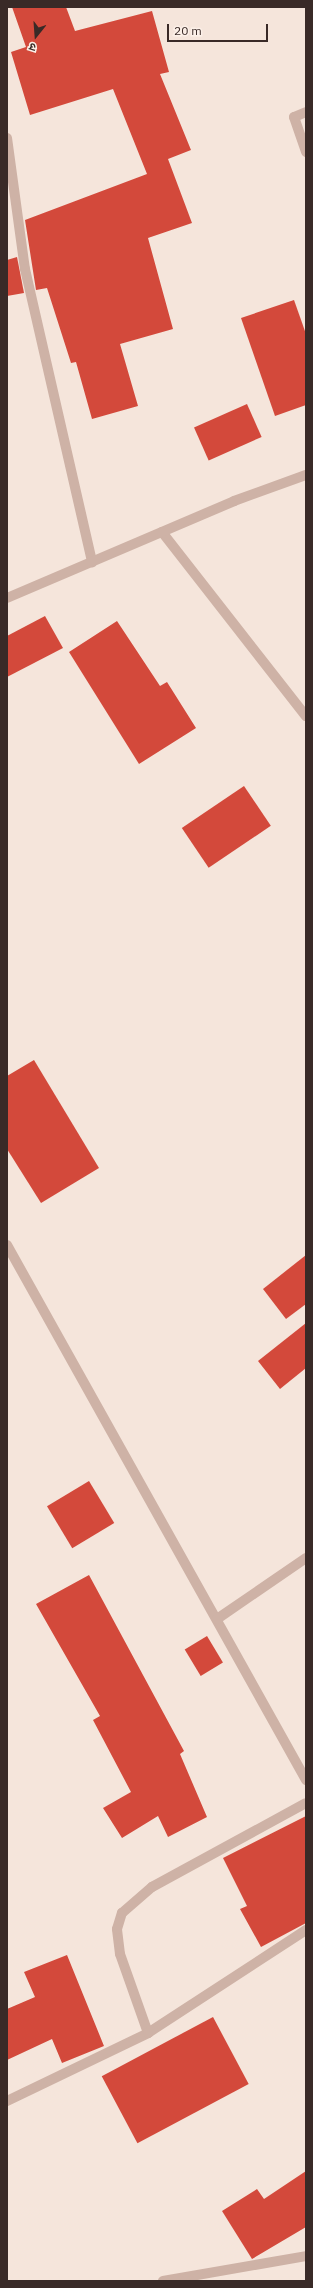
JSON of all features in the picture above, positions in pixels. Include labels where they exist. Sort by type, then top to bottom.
[{"type":"street","points":[[306,112],[294,117],[306,152]]},
{"type":"street","points":[[7,138],[25,269],[92,562]]},
{"type":"street","points":[[7,598],[162,532],[306,475]]},
{"type":"street","points":[[162,532],[306,716]]},
{"type":"street","points":[[7,1245],[306,1780]]},
{"type":"street","points":[[217,1619],[306,1558]]},
{"type":"street","points":[[148,2033],[120,1954],[117,1928],[122,1914],[152,1887],[306,1803]]},
{"type":"street","points":[[7,2101],[148,2033],[306,1930]]},
{"type":"street","points":[[163,2281],[306,2256]]},
{"type":"building","points":[[12,7],[66,7],[75,31],[152,11],[169,72],[160,74],[191,150],[168,159],[192,223],[148,238],[173,329],[120,344],[138,406],[92,419],[76,362],[71,363],[47,288],[36,290],[25,220],[147,174],[113,89],[30,115],[11,52],[26,47]]},
{"type":"building","points":[[17,257],[24,293],[7,296],[7,260]]},
{"type":"building","points":[[294,300],[306,334],[306,405],[275,416],[241,318]]},
{"type":"building","points":[[247,404],[262,437],[209,460],[194,428]]},
{"type":"building","points":[[45,616],[63,648],[7,677],[7,636]]},
{"type":"building","points":[[117,621],[160,686],[167,682],[196,728],[139,764],[69,652]]},
{"type":"building","points":[[244,786],[271,826],[209,868],[182,828]]},
{"type":"building","points":[[34,1060],[99,1168],[41,1203],[7,1149],[7,1076]]},
{"type":"building","points":[[306,1255],[306,1304],[286,1319],[263,1289]]},
{"type":"building","points":[[306,1323],[306,1368],[280,1389],[258,1361]]},
{"type":"building","points":[[89,1481],[114,1523],[72,1548],[47,1506]]},
{"type":"building","points":[[89,1575],[184,1751],[180,1754],[207,1817],[168,1837],[158,1816],[122,1838],[103,1808],[131,1792],[93,1720],[100,1716],[36,1604]]},
{"type":"building","points":[[207,1636],[223,1663],[201,1676],[185,1649]]},
{"type":"building","points":[[306,1816],[306,1923],[261,1947],[240,1909],[247,1906],[223,1858]]},
{"type":"building","points":[[67,1955],[104,2046],[62,2063],[52,2039],[7,2060],[7,2009],[35,1997],[24,1972]]},
{"type":"building","points":[[213,2017],[249,2084],[137,2143],[102,2076]]},
{"type":"building","points":[[306,2171],[306,2227],[252,2259],[222,2211],[257,2189],[264,2199]]}]
